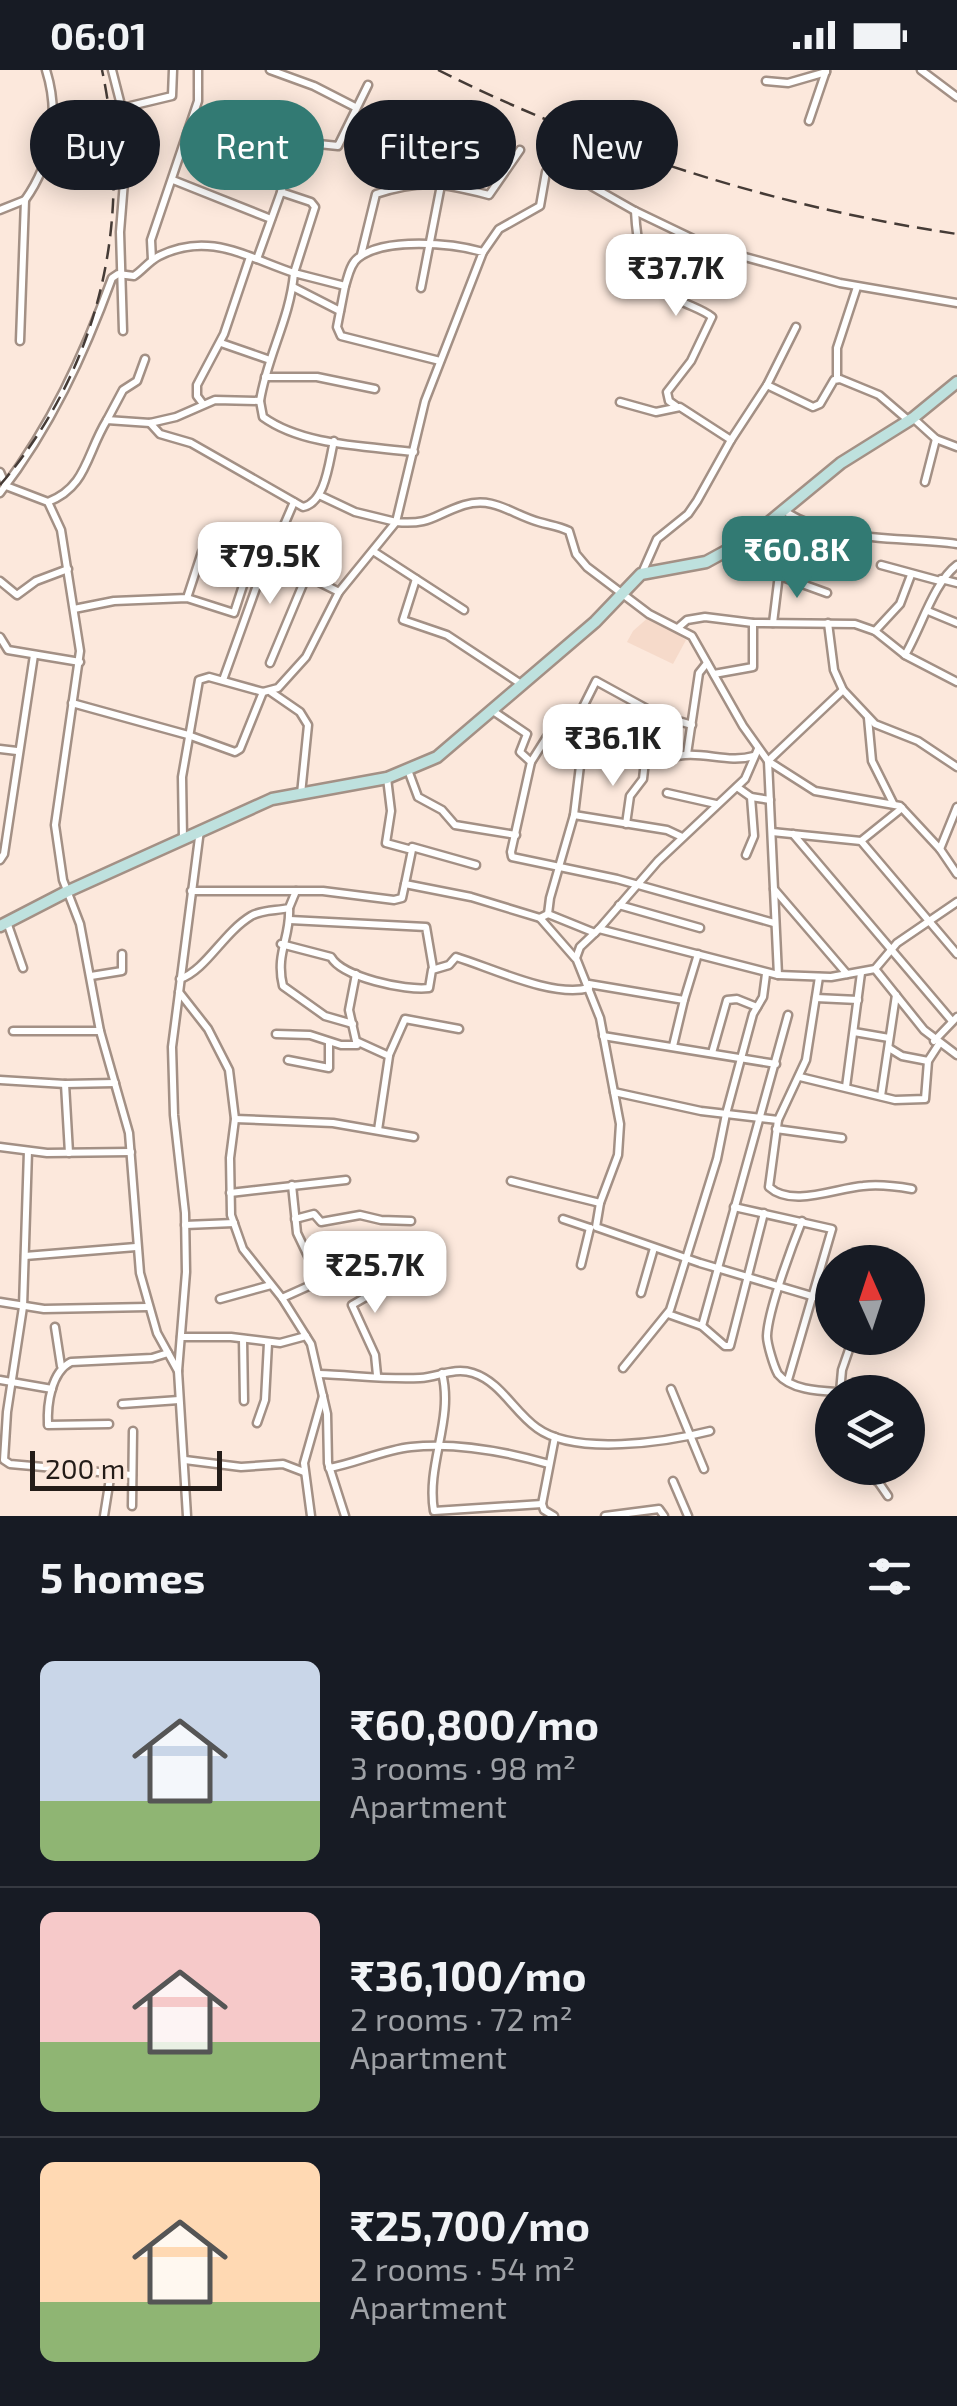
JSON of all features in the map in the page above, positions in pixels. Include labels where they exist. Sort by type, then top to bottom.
[{"type":"main road","points":[[4,924],[272,799],[387,778],[437,758],[595,622],[642,574],[706,562],[761,531],[851,456],[911,420],[957,382]]},
{"type":"street","points":[[20,341],[25,200],[40,175],[55,106],[46,70]]},
{"type":"street","points":[[112,70],[120,100]]},
{"type":"street","points":[[155,100],[172,96],[173,70]]},
{"type":"street","points":[[152,260],[151,240],[198,101],[198,70]]},
{"type":"street","points":[[270,70],[344,101]]},
{"type":"street","points":[[921,70],[957,97]]},
{"type":"street","points":[[766,81],[788,83],[826,71]]},
{"type":"street","points":[[810,121],[826,71]]},
{"type":"street","points":[[360,100],[368,85]]},
{"type":"street","points":[[324,144],[336,147],[344,131]]},
{"type":"street","points":[[516,155],[520,150]]},
{"type":"street","points":[[72,703],[238,752],[266,692],[278,688],[306,657],[340,592],[396,522],[426,401],[484,252],[499,229],[540,206],[550,167],[562,167],[636,211],[739,257],[857,286],[957,303]]},
{"type":"street","points":[[172,180],[271,219]]},
{"type":"street","points":[[122,331],[120,232],[125,190]]},
{"type":"street","points":[[392,190],[376,194],[360,256],[345,286],[337,327],[342,336],[440,362]]},
{"type":"street","points":[[421,288],[440,190]]},
{"type":"street","points":[[467,190],[489,195],[492,190]]},
{"type":"street","points":[[202,404],[197,385],[220,343],[281,192],[311,202],[314,207],[294,274],[289,312],[265,377],[260,411],[268,421],[334,441],[415,452]]},
{"type":"street","points":[[0,210],[25,200]]},
{"type":"street","points":[[636,211],[638,250],[644,267],[666,292],[712,317],[691,361],[666,392],[669,401],[730,440]]},
{"type":"street","points":[[0,493],[43,430],[70,380],[112,278],[139,273],[152,260],[171,251],[207,244],[294,274],[345,286]]},
{"type":"street","points":[[360,256],[398,244],[484,252]]},
{"type":"street","points":[[293,286],[340,311]]},
{"type":"street","points":[[767,386],[813,407],[820,404],[837,379],[837,348],[857,286]]},
{"type":"street","points":[[642,574],[650,550],[664,532],[688,514],[730,440],[767,386],[796,328]]},
{"type":"street","points":[[220,343],[270,360]]},
{"type":"street","points":[[0,472],[6,486],[48,502],[64,496],[78,482],[93,443],[123,390],[136,381],[145,358]]},
{"type":"street","points":[[265,377],[317,377],[375,389]]},
{"type":"street","points":[[837,379],[879,395],[936,440],[957,447]]},
{"type":"street","points":[[106,420],[150,423],[176,417],[214,400],[260,401]]},
{"type":"street","points":[[620,402],[656,412],[676,406]]},
{"type":"street","points":[[150,423],[160,434],[191,443],[308,507],[319,494],[334,441]]},
{"type":"street","points":[[925,482],[936,440]]},
{"type":"street","points":[[319,494],[355,512],[396,522],[426,522],[466,504],[500,504],[569,531],[579,559],[650,614],[679,627],[699,644],[757,753],[815,791],[893,803],[902,808],[957,874]]},
{"type":"street","points":[[48,502],[62,530],[80,662],[55,825],[56,844],[66,892],[80,924],[100,1031],[124,1110],[131,1152],[136,1247],[148,1306],[178,1370]]},
{"type":"street","points":[[223,680],[266,562],[294,502]]},
{"type":"street","points":[[783,510],[840,534],[957,544]]},
{"type":"street","points":[[761,531],[778,548],[781,558],[773,624]]},
{"type":"street","points":[[373,551],[464,610]]},
{"type":"street","points":[[74,609],[114,601],[187,598],[234,613],[249,567],[202,552],[187,598]]},
{"type":"street","points":[[270,560],[340,592]]},
{"type":"street","points":[[905,655],[941,580],[957,565]]},
{"type":"street","points":[[881,566],[957,584]]},
{"type":"street","points":[[0,580],[17,595],[36,580],[68,569]]},
{"type":"street","points":[[875,631],[900,604],[910,575]]},
{"type":"street","points":[[270,663],[306,576]]},
{"type":"street","points":[[780,576],[827,593]]},
{"type":"street","points":[[416,579],[402,620],[446,635],[522,684]]},
{"type":"street","points":[[928,612],[957,623]]},
{"type":"street","points":[[679,627],[694,618],[773,624],[856,624],[875,631],[905,655],[957,682]]},
{"type":"street","points":[[713,674],[753,666],[753,622]]},
{"type":"street","points":[[828,623],[834,670],[843,690],[868,717],[887,730],[928,746],[957,767]]},
{"type":"street","points":[[0,637],[8,650],[80,662]]},
{"type":"street","points":[[0,860],[34,655]]},
{"type":"street","points":[[687,754],[699,674],[708,662]]},
{"type":"street","points":[[182,838],[180,802],[199,680],[209,677],[266,692],[300,712],[308,725],[301,794]]},
{"type":"street","points":[[574,721],[598,681],[658,715],[692,725]]},
{"type":"street","points":[[778,975],[768,760],[843,690]]},
{"type":"street","points":[[493,711],[526,734],[520,752],[532,762]]},
{"type":"street","points":[[868,717],[872,761],[893,803]]},
{"type":"street","points":[[757,753],[734,759],[687,754],[645,761],[599,748],[574,721],[556,721],[532,762],[510,852],[512,857],[636,884],[774,923]]},
{"type":"street","points":[[544,916],[574,815],[584,732]]},
{"type":"street","points":[[0,749],[17,751]]},
{"type":"street","points":[[576,958],[580,946],[636,884],[745,779],[757,753]]},
{"type":"street","points":[[626,824],[630,796],[642,779],[645,761]]},
{"type":"street","points":[[408,770],[423,802],[442,810],[455,826],[516,835]]},
{"type":"street","points":[[387,778],[391,811],[386,842],[428,849],[476,865]]},
{"type":"street","points":[[736,787],[752,797],[770,800]]},
{"type":"street","points":[[667,793],[717,804]]},
{"type":"street","points":[[746,855],[754,836],[752,797]]},
{"type":"street","points":[[940,849],[957,807]]},
{"type":"street","points":[[861,841],[902,808]]},
{"type":"street","points":[[574,815],[667,830],[682,837]]},
{"type":"street","points":[[188,1516],[178,1370],[185,1224],[172,1084],[178,991],[200,830]]},
{"type":"street","points":[[772,832],[861,841],[957,954]]},
{"type":"street","points":[[792,834],[954,1019],[928,1061],[926,1098],[903,1100],[800,1078]]},
{"type":"street","points":[[191,891],[296,891],[399,900],[411,847]]},
{"type":"street","points":[[405,884],[766,974],[819,977],[860,974],[875,968],[890,950],[957,902]]},
{"type":"street","points":[[773,888],[848,975]]},
{"type":"street","points":[[296,891],[282,944],[280,977],[288,993],[325,1016],[353,1024]]},
{"type":"street","points":[[619,905],[700,928]]},
{"type":"street","points":[[180,979],[196,972],[221,940],[251,916],[290,908]]},
{"type":"street","points":[[544,916],[576,958],[589,986],[603,1036],[620,1139],[581,1265]]},
{"type":"street","points":[[282,944],[331,957],[337,967],[356,974],[425,989],[431,984],[433,969],[426,927],[290,920]]},
{"type":"street","points":[[4,924],[23,968]]},
{"type":"street","points":[[91,976],[122,971],[122,954]]},
{"type":"street","points":[[673,1046],[698,954]]},
{"type":"street","points":[[433,969],[460,958],[548,986],[572,990],[589,986],[684,1000]]},
{"type":"street","points":[[875,968],[937,1042],[957,1055]]},
{"type":"street","points":[[356,974],[349,1010],[358,1045]]},
{"type":"street","points":[[623,1368],[668,1314],[717,1160],[726,1114],[762,1001],[766,974]]},
{"type":"street","points":[[846,1087],[860,974]]},
{"type":"street","points":[[819,977],[800,1078],[777,1125],[768,1182],[774,1192],[814,1195],[872,1185],[912,1189]]},
{"type":"street","points":[[178,991],[220,1048],[229,1070],[234,1118],[230,1194],[234,1223],[243,1249],[306,1336],[323,1396],[329,1468],[345,1516]]},
{"type":"street","points":[[881,1096],[896,995]]},
{"type":"street","points":[[816,998],[858,1000]]},
{"type":"street","points":[[712,1052],[728,1000],[737,999],[757,1007]]},
{"type":"street","points":[[702,1326],[788,1015]]},
{"type":"street","points":[[378,1130],[389,1056],[405,1018],[458,1029]]},
{"type":"street","points":[[13,1031],[100,1031]]},
{"type":"street","points":[[854,1032],[889,1042],[902,1056],[928,1061]]},
{"type":"street","points":[[276,1034],[310,1035],[389,1056]]},
{"type":"street","points":[[603,1036],[776,1064]]},
{"type":"street","points":[[288,1060],[328,1068],[329,1042]]},
{"type":"street","points":[[0,1080],[114,1083]]},
{"type":"street","points":[[65,1084],[69,1154]]},
{"type":"street","points":[[614,1092],[759,1118],[842,1138]]},
{"type":"street","points":[[234,1118],[304,1121],[414,1137]]},
{"type":"street","points":[[0,1147],[69,1154],[131,1152]]},
{"type":"street","points":[[28,1151],[23,1307],[5,1432],[6,1463],[132,1475]]},
{"type":"street","points":[[230,1194],[346,1180]]},
{"type":"street","points":[[511,1180],[600,1203]]},
{"type":"street","points":[[282,1298],[320,1281],[303,1248],[295,1220],[292,1185]]},
{"type":"street","points":[[734,1208],[832,1229],[788,1380]]},
{"type":"street","points":[[668,1314],[702,1326],[725,1346],[732,1344],[764,1213]]},
{"type":"street","points":[[295,1220],[314,1214],[324,1222],[360,1215],[411,1221]]},
{"type":"street","points":[[563,1219],[815,1297]]},
{"type":"street","points":[[802,1221],[768,1340],[778,1374],[804,1388],[815,1389]]},
{"type":"street","points":[[185,1224],[234,1223]]},
{"type":"street","points":[[25,1256],[136,1247]]},
{"type":"street","points":[[641,1292],[654,1248]]},
{"type":"street","points":[[377,1375],[375,1355],[352,1305],[384,1286],[424,1273]]},
{"type":"street","points":[[220,1300],[271,1285]]},
{"type":"street","points":[[0,1302],[23,1307],[148,1306]]},
{"type":"street","points":[[56,1327],[62,1368]]},
{"type":"street","points":[[181,1337],[243,1338],[268,1343],[306,1336]]},
{"type":"street","points":[[243,1338],[244,1401]]},
{"type":"street","points":[[257,1423],[265,1400],[268,1343]]},
{"type":"street","points":[[109,1424],[50,1426],[47,1420],[52,1389],[62,1368],[71,1362],[152,1358],[168,1352]]},
{"type":"street","points":[[442,1372],[446,1408],[433,1487],[436,1512],[542,1504]]},
{"type":"street","points":[[319,1374],[417,1378],[442,1372],[469,1372],[482,1378],[539,1430],[555,1437],[625,1445],[710,1431]]},
{"type":"street","points":[[0,1380],[52,1389]]},
{"type":"street","points":[[670,1389],[704,1470]]},
{"type":"street","points":[[311,1516],[304,1472],[306,1447],[323,1396]]},
{"type":"street","points":[[122,1404],[179,1400]]},
{"type":"street","points":[[132,1430],[132,1506]]},
{"type":"street","points":[[554,1516],[542,1504],[555,1437]]},
{"type":"street","points":[[329,1468],[393,1450],[440,1446],[509,1454],[550,1464]]},
{"type":"street","points":[[184,1460],[241,1467],[283,1464],[304,1472]]},
{"type":"street","points":[[104,1516],[111,1472]]},
{"type":"street","points":[[673,1481],[688,1516]]},
{"type":"street","points":[[880,1485],[888,1496]]},
{"type":"street","points":[[605,1516],[656,1510],[664,1516]]},
{"type":"shaded area","points":[[650,616],[686,640],[673,664],[627,642]]},
{"type":"railway","points":[[0,485],[63,392],[85,342],[100,290],[114,182],[102,70]]},
{"type":"railway","points":[[438,70],[563,126],[691,173],[823,209],[957,234]]}]
